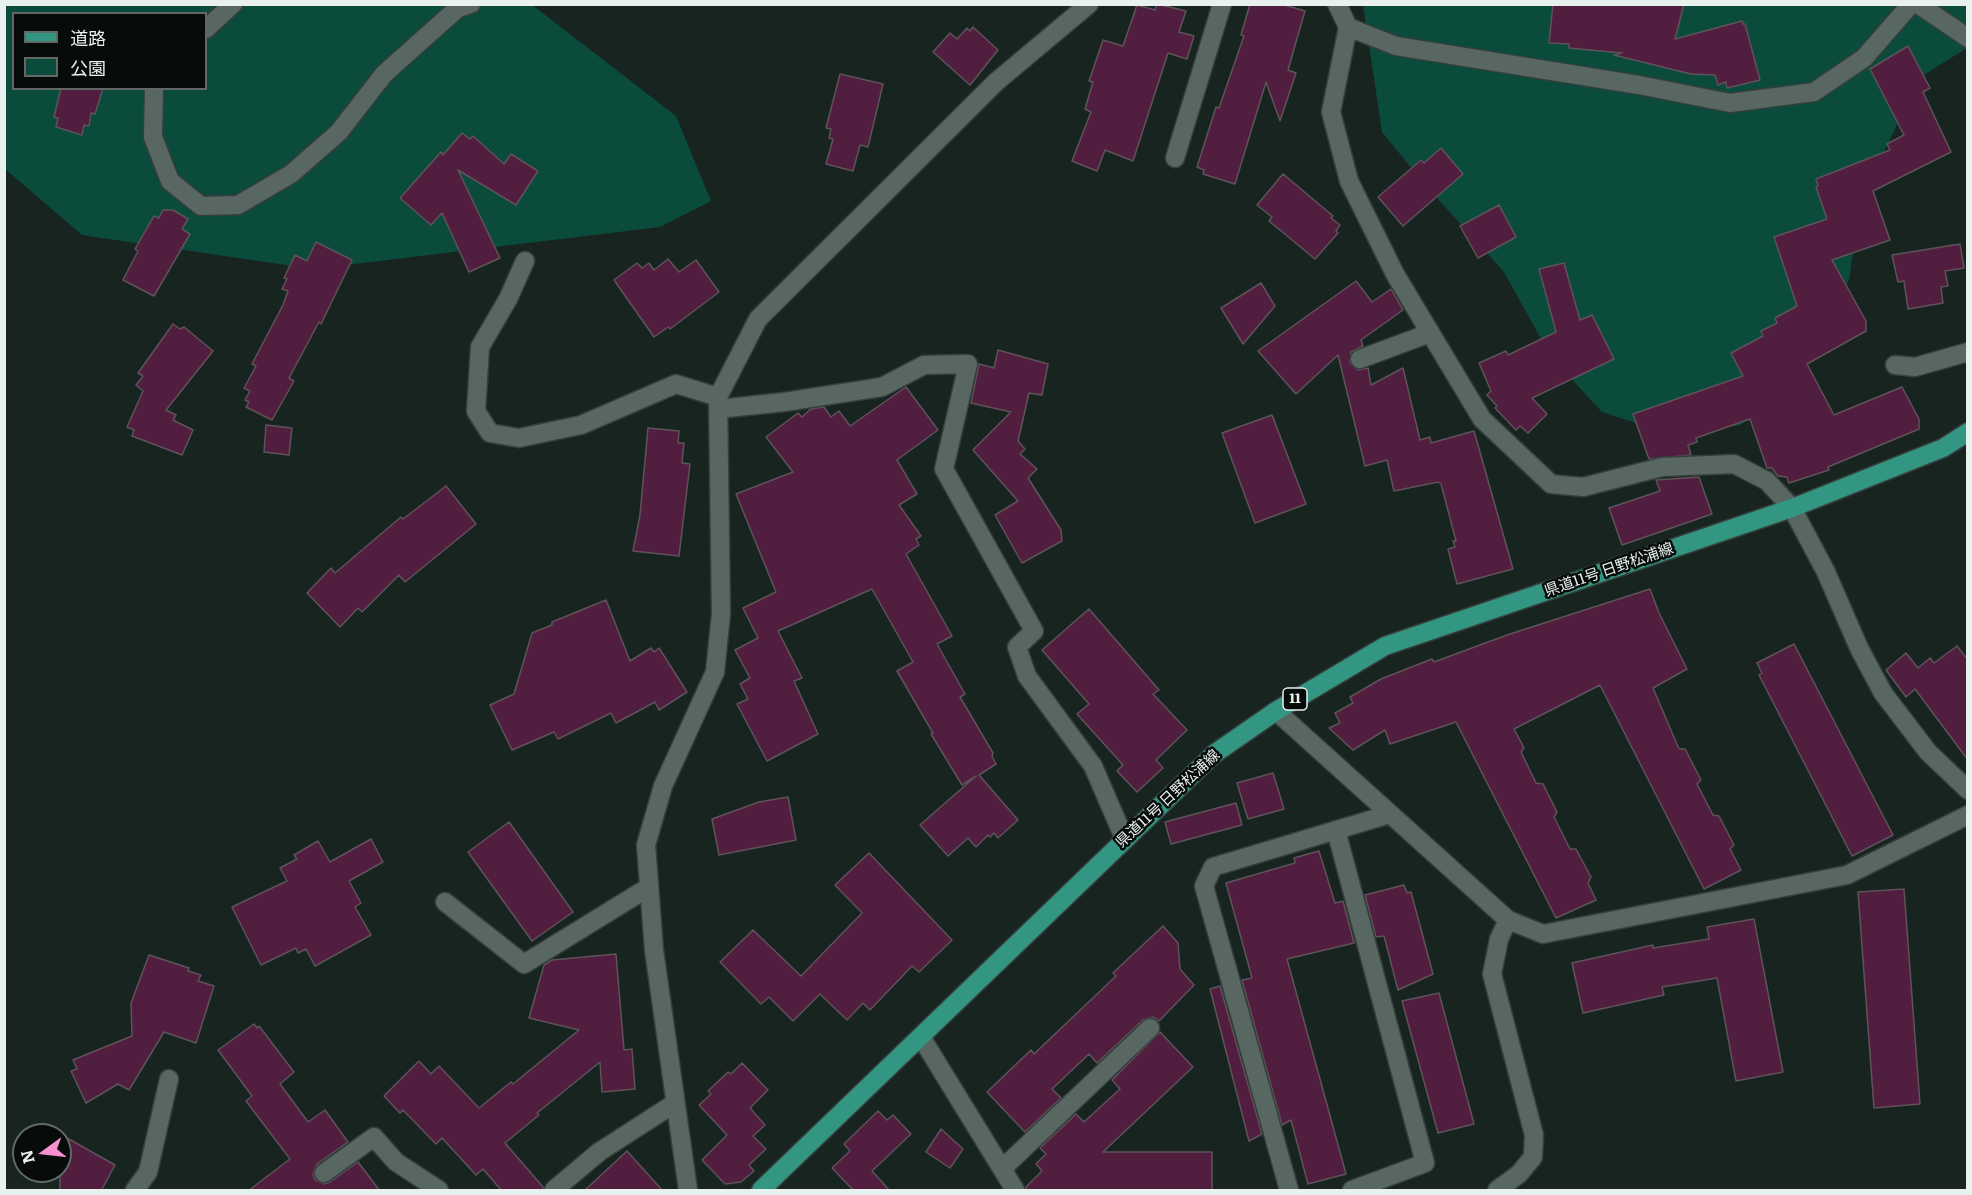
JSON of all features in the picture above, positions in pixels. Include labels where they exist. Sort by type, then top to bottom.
[{"type":"main road","name":"県道11号 日野松浦線","points":[[761,1191],[1214,754],[1276,711],[1385,645],[1792,508],[1942,448],[1968,432]]},
{"type":"street","points":[[207,28],[233,4]]},
{"type":"street","points":[[154,90],[153,137],[170,181],[201,206],[238,205],[291,174],[339,132],[384,74],[458,8],[471,4]]},
{"type":"street","points":[[688,1191],[654,950],[646,845],[663,786],[715,672],[721,614],[718,403],[758,319],[996,82],[1089,4]]},
{"type":"street","points":[[1174,158],[1222,4]]},
{"type":"street","points":[[1337,4],[1348,27],[1331,112],[1346,169],[1395,274],[1482,419],[1551,484],[1583,488],[1662,467],[1734,464],[1767,481],[1792,508],[1826,572],[1859,648],[1882,693],[1928,752],[1968,790]]},
{"type":"street","points":[[1348,27],[1396,46],[1628,83],[1730,103],[1814,92],[1864,58],[1911,4]]},
{"type":"street","points":[[1918,4],[1968,38]]},
{"type":"street","points":[[525,261],[508,299],[480,347],[476,411],[490,434],[519,438],[581,425],[676,384],[718,403],[784,402],[882,387],[924,365],[968,364],[944,469],[1034,631],[1017,647],[1027,676],[1093,766],[1125,840]]},
{"type":"street","points":[[1360,359],[1430,333]]},
{"type":"street","points":[[1895,365],[1914,367],[1968,352]]},
{"type":"street","points":[[1276,711],[1508,920],[1542,934],[1847,875],[1968,815]]},
{"type":"street","points":[[1289,1191],[1204,886],[1213,867],[1390,814]]},
{"type":"street","points":[[1336,830],[1425,1163],[1352,1191]]},
{"type":"street","points":[[445,902],[524,964],[649,887]]},
{"type":"street","points":[[1497,1191],[1519,1174],[1533,1157],[1534,1136],[1492,974],[1499,939],[1508,920]]},
{"type":"street","points":[[1002,1169],[1150,1028]]},
{"type":"street","points":[[921,1037],[1015,1191]]},
{"type":"street","points":[[135,1191],[148,1172],[169,1078]]},
{"type":"street","points":[[554,1191],[599,1152],[675,1103]]},
{"type":"street","points":[[324,1173],[374,1137],[396,1162],[439,1191]]},
{"type":"green space","points":[[531,4],[676,116],[711,201],[660,227],[313,269],[82,235],[5,169],[5,5]]},
{"type":"green space","points":[[1363,5],[1967,5],[1967,48],[1919,78],[1860,203],[1849,280],[1821,336],[1787,394],[1740,425],[1676,436],[1602,412],[1551,357],[1504,272],[1427,187],[1382,132]]},
{"type":"building","points":[[1157,4],[1186,11],[1179,32],[1194,36],[1187,59],[1168,53],[1133,161],[1105,150],[1097,171],[1072,161],[1091,112],[1085,109],[1093,82],[1089,81],[1103,40],[1123,46],[1137,5],[1155,10]]},
{"type":"building","points":[[1250,4],[1281,4],[1305,11],[1288,70],[1296,73],[1280,121],[1266,82],[1235,184],[1203,174],[1204,170],[1197,167],[1216,107],[1219,108],[1244,36],[1241,35]]},
{"type":"building","points":[[1553,4],[1684,4],[1675,39],[1742,21],[1745,24],[1760,80],[1727,88],[1726,82],[1718,85],[1715,75],[1691,74],[1614,55],[1622,53],[1569,48],[1569,44],[1549,43]]},
{"type":"building","points":[[973,27],[998,50],[970,85],[933,52],[950,33],[957,39],[967,28],[970,31]]},
{"type":"building","points":[[1908,46],[1930,88],[1923,92],[1951,152],[1873,191],[1890,240],[1832,260],[1866,321],[1866,331],[1807,364],[1834,415],[1902,387],[1919,419],[1919,429],[1828,467],[1829,470],[1789,483],[1787,477],[1778,476],[1772,468],[1767,468],[1750,419],[1696,438],[1697,442],[1688,445],[1691,455],[1649,459],[1633,414],[1743,376],[1731,353],[1763,336],[1761,331],[1777,323],[1775,318],[1797,306],[1774,237],[1827,219],[1816,187],[1818,186],[1816,179],[1890,150],[1887,144],[1904,135],[1870,69]]},
{"type":"building","points":[[840,74],[883,84],[868,147],[860,145],[853,171],[826,164],[833,139],[829,138],[831,129],[826,128]]},
{"type":"building","points":[[61,90],[102,90],[95,114],[91,113],[89,126],[84,125],[82,135],[56,127],[58,118],[54,117]]},
{"type":"building","points":[[462,133],[470,139],[473,136],[504,164],[511,154],[538,171],[516,205],[458,170],[500,258],[469,272],[442,213],[431,225],[400,198],[441,152],[443,155]]},
{"type":"building","points":[[1441,148],[1463,174],[1403,226],[1378,197],[1421,160],[1424,163]]},
{"type":"building","points":[[1283,174],[1333,216],[1331,218],[1340,225],[1336,231],[1338,233],[1315,259],[1269,221],[1272,217],[1257,205]]},
{"type":"building","points":[[1499,205],[1516,237],[1478,258],[1460,226]]},
{"type":"building","points":[[163,210],[173,210],[188,219],[182,229],[190,234],[154,296],[123,280],[138,251],[135,249],[154,216],[159,218]]},
{"type":"building","points":[[316,242],[352,260],[321,324],[319,322],[289,378],[294,381],[272,420],[246,407],[249,402],[245,400],[250,391],[244,388],[256,366],[252,364],[283,305],[288,291],[282,289],[287,279],[284,278],[295,255],[307,261]]},
{"type":"building","points":[[1960,244],[1964,268],[1945,271],[1948,286],[1941,287],[1943,303],[1908,309],[1904,281],[1898,282],[1892,255]]},
{"type":"building","points":[[668,259],[679,272],[696,260],[719,292],[670,329],[668,327],[654,337],[614,280],[637,263],[642,268],[649,263],[654,270]]},
{"type":"building","points":[[1564,263],[1580,320],[1592,315],[1614,359],[1532,398],[1547,414],[1528,433],[1520,426],[1516,430],[1495,408],[1497,406],[1487,395],[1491,391],[1479,363],[1506,351],[1508,355],[1556,332],[1539,269]]},
{"type":"building","points":[[1356,281],[1372,302],[1391,289],[1403,310],[1361,340],[1363,346],[1351,352],[1350,363],[1358,370],[1368,368],[1371,385],[1403,368],[1420,440],[1430,437],[1431,443],[1474,431],[1513,569],[1457,584],[1448,549],[1455,547],[1453,541],[1456,541],[1441,484],[1438,482],[1394,491],[1387,460],[1365,466],[1338,355],[1296,394],[1258,351]]},
{"type":"building","points":[[1261,283],[1275,306],[1243,344],[1221,308]]},
{"type":"building","points":[[173,324],[180,329],[184,327],[213,351],[166,410],[176,415],[173,420],[193,430],[182,455],[132,436],[134,430],[127,427],[143,391],[136,385],[143,376],[138,373]]},
{"type":"building","points":[[998,350],[1048,364],[1042,395],[1029,393],[1018,441],[1025,449],[1020,454],[1037,469],[1028,478],[1061,530],[1062,541],[1022,563],[995,515],[1018,501],[973,450],[1011,412],[971,403],[979,364],[994,368]]},
{"type":"building","points":[[906,387],[938,430],[897,460],[917,494],[899,505],[921,536],[916,539],[919,545],[906,554],[952,636],[937,644],[965,694],[960,697],[993,753],[996,764],[979,775],[1018,820],[998,838],[994,833],[990,837],[988,835],[976,847],[968,838],[948,856],[920,825],[976,776],[962,785],[931,734],[933,733],[897,671],[913,662],[872,589],[778,631],[802,678],[794,681],[818,734],[767,761],[737,704],[748,699],[740,684],[750,678],[735,650],[758,638],[743,608],[776,592],[736,494],[793,472],[766,437],[798,413],[802,417],[811,409],[824,407],[831,417],[839,411],[850,426]]},
{"type":"building","points":[[1272,415],[1306,504],[1255,523],[1222,433]]},
{"type":"building","points":[[266,425],[292,428],[289,455],[264,452]]},
{"type":"building","points":[[648,428],[679,431],[678,443],[684,443],[682,463],[690,464],[679,556],[633,551],[640,515]]},
{"type":"building","points":[[1699,477],[1712,514],[1622,545],[1609,508],[1660,491],[1656,480]]},
{"type":"building","points":[[446,486],[476,524],[405,582],[399,575],[362,612],[358,608],[340,627],[307,593],[331,568],[335,573],[401,517],[403,519]]},
{"type":"building","points":[[1650,589],[1659,613],[1687,669],[1653,688],[1679,749],[1685,749],[1701,780],[1697,784],[1713,815],[1719,816],[1734,845],[1730,849],[1741,870],[1704,889],[1600,685],[1514,729],[1524,748],[1521,752],[1536,783],[1543,784],[1557,812],[1554,817],[1570,849],[1576,849],[1591,877],[1588,883],[1596,900],[1556,918],[1456,722],[1390,744],[1385,730],[1353,750],[1329,728],[1340,723],[1335,713],[1353,703],[1350,697],[1381,679],[1432,659],[1434,662],[1507,635]]},
{"type":"building","points":[[606,600],[630,661],[651,648],[654,652],[659,648],[687,692],[659,710],[655,702],[616,723],[611,713],[558,739],[554,732],[512,750],[490,705],[514,694],[532,633],[552,625],[552,622]]},
{"type":"building","points":[[1089,609],[1159,690],[1153,694],[1187,730],[1156,760],[1163,768],[1137,792],[1117,771],[1123,765],[1077,714],[1089,704],[1042,650]]},
{"type":"building","points":[[1794,644],[1893,835],[1852,856],[1759,675],[1762,673],[1757,663]]},
{"type":"building","points":[[1957,646],[1968,660],[1968,760],[1915,689],[1906,697],[1886,670],[1906,653],[1918,668],[1930,658],[1934,663]]},
{"type":"building","points":[[1273,773],[1284,809],[1248,819],[1237,783]]},
{"type":"building","points":[[788,797],[796,840],[719,855],[712,819],[759,802]]},
{"type":"building","points":[[1236,803],[1242,825],[1171,844],[1165,822]]},
{"type":"building","points":[[509,822],[573,912],[532,941],[468,852]]},
{"type":"building","points":[[371,839],[383,862],[349,881],[361,903],[355,907],[371,935],[315,966],[306,949],[298,953],[296,948],[261,965],[232,907],[287,881],[280,868],[297,859],[294,855],[318,841],[330,862]]},
{"type":"building","points":[[1319,851],[1335,903],[1343,901],[1354,943],[1287,959],[1346,1174],[1308,1184],[1291,1120],[1282,1125],[1242,980],[1252,978],[1226,883],[1295,863],[1294,858]]},
{"type":"building","points":[[869,853],[952,940],[919,972],[912,966],[870,1010],[863,1003],[847,1020],[820,994],[793,1021],[769,997],[761,1004],[720,962],[753,930],[801,976],[862,913],[835,885]]},
{"type":"building","points":[[1404,885],[1407,893],[1411,892],[1433,974],[1398,990],[1384,936],[1376,937],[1365,895]]},
{"type":"building","points":[[1904,889],[1920,1104],[1874,1108],[1858,892]]},
{"type":"building","points":[[1754,919],[1783,1072],[1736,1081],[1717,978],[1662,987],[1664,995],[1583,1013],[1572,963],[1653,945],[1653,948],[1709,939],[1707,927]]},
{"type":"building","points":[[1163,926],[1178,943],[1180,969],[1194,985],[1159,1021],[1153,1017],[1143,1020],[1097,1063],[1089,1054],[1052,1089],[1061,1098],[1025,1132],[987,1092],[1031,1050],[1034,1054],[1116,976],[1113,973]]},
{"type":"building","points":[[616,954],[624,1050],[632,1049],[635,1089],[602,1092],[600,1062],[537,1113],[539,1115],[505,1143],[543,1187],[543,1191],[502,1191],[483,1169],[476,1175],[442,1138],[436,1144],[403,1110],[400,1113],[384,1096],[419,1061],[431,1074],[439,1066],[479,1108],[511,1082],[513,1084],[579,1030],[529,1018],[544,965],[552,960]]},
{"type":"building","points":[[149,955],[189,968],[188,971],[201,975],[198,981],[214,986],[196,1043],[164,1032],[129,1090],[118,1084],[86,1103],[71,1071],[77,1069],[73,1060],[132,1036],[131,1003]]},
{"type":"building","points":[[1220,986],[1262,1134],[1249,1141],[1210,989]]},
{"type":"building","points":[[1439,993],[1474,1124],[1438,1133],[1402,1001]]},
{"type":"building","points":[[254,1024],[257,1028],[259,1026],[294,1072],[280,1084],[308,1122],[325,1110],[348,1142],[317,1164],[313,1174],[315,1180],[325,1184],[330,1182],[358,1162],[380,1191],[248,1191],[290,1159],[246,1101],[252,1096],[218,1050]]},
{"type":"building","points":[[1160,1032],[1193,1067],[1103,1152],[1212,1152],[1212,1191],[1026,1191],[1026,1187],[1042,1171],[1036,1164],[1046,1154],[1040,1148],[1076,1114],[1084,1122],[1120,1089],[1112,1080]]},
{"type":"building","points":[[742,1063],[768,1090],[750,1108],[765,1125],[753,1136],[766,1149],[749,1165],[754,1171],[741,1182],[725,1184],[702,1160],[727,1135],[699,1105],[711,1094],[708,1091],[728,1072],[731,1074]]},
{"type":"building","points":[[878,1111],[887,1120],[893,1115],[911,1134],[872,1171],[890,1191],[854,1191],[832,1168],[850,1151],[844,1144]]},
{"type":"building","points":[[941,1129],[963,1149],[950,1168],[926,1152]]},
{"type":"building","points":[[72,1141],[115,1165],[101,1191],[60,1191],[60,1183],[72,1183]]},
{"type":"building","points":[[627,1151],[663,1191],[584,1191]]}]
